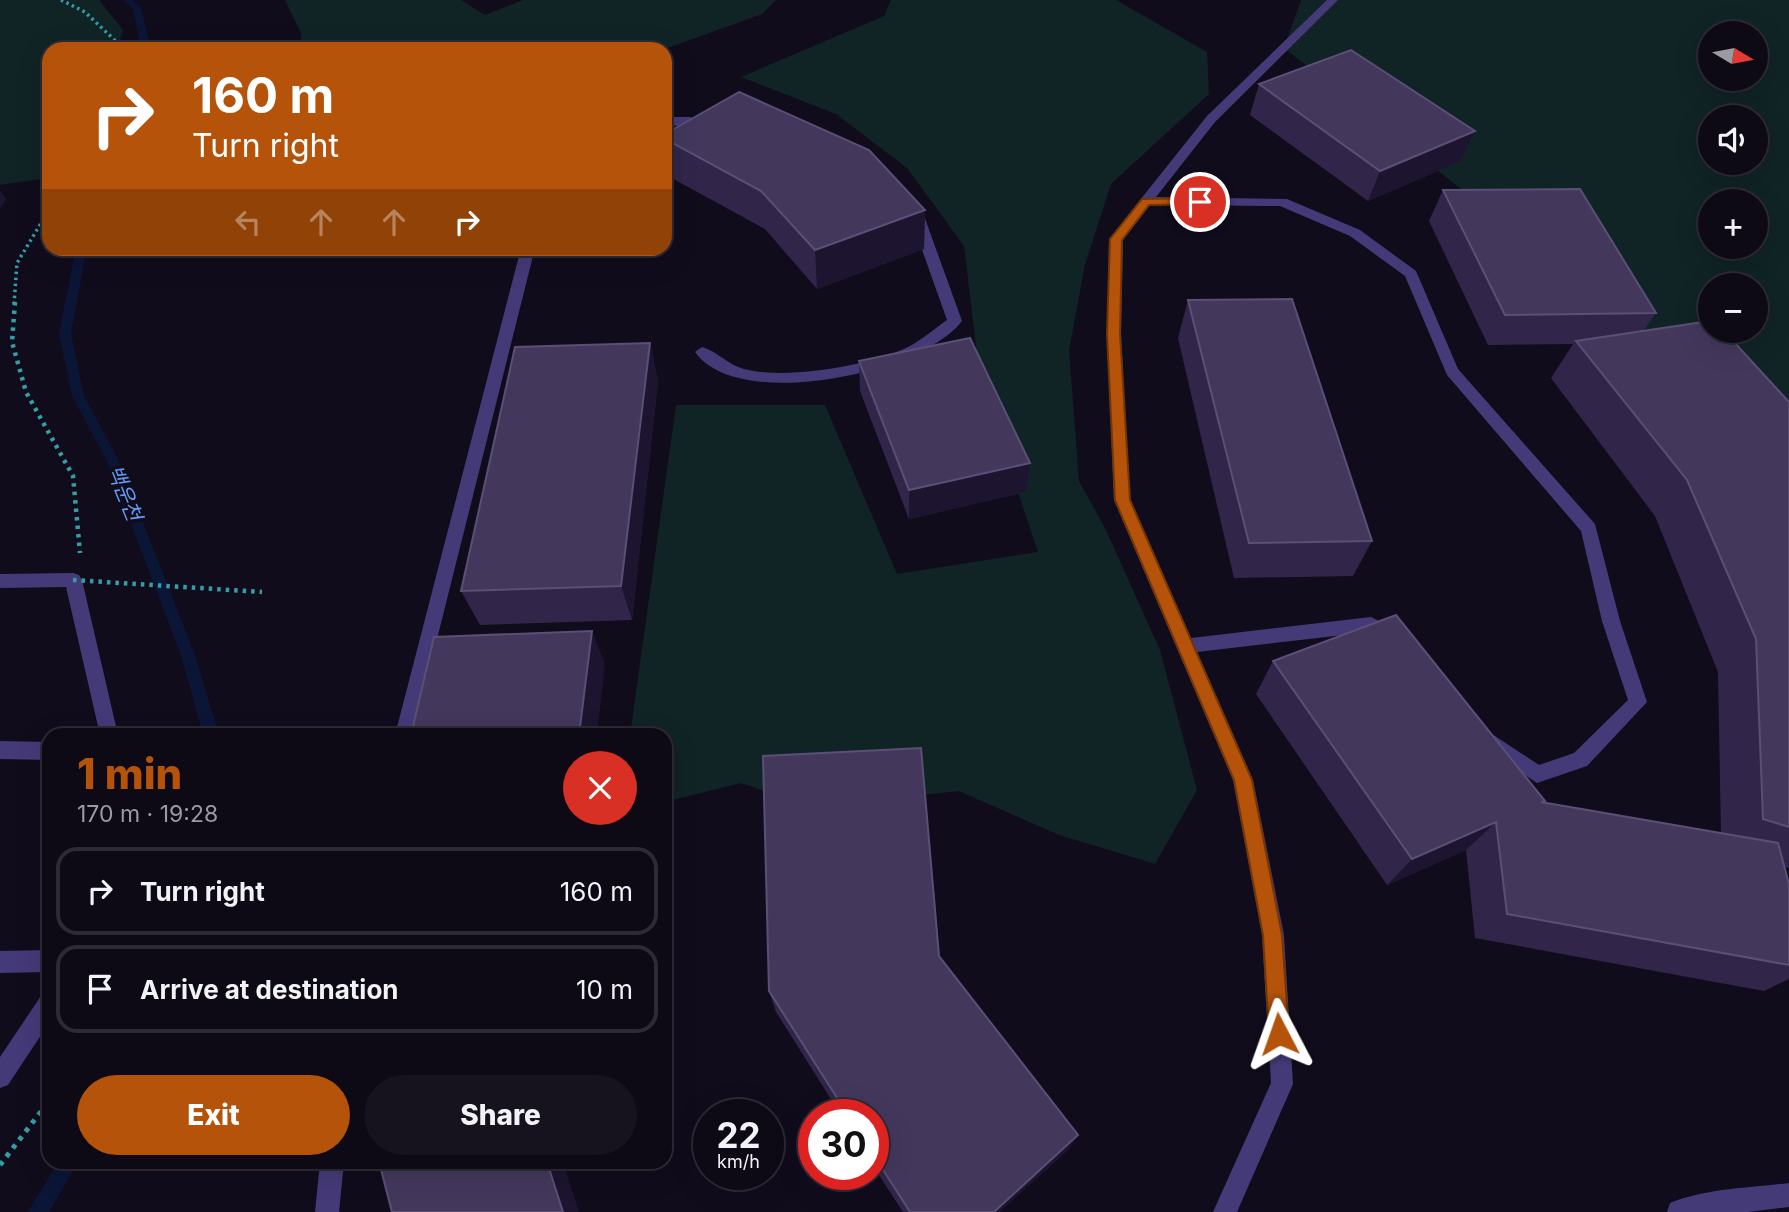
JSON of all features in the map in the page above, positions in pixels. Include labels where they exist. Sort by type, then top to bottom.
[{"type":"street","points":[[1226,1212],[1282,1084],[1273,935],[1243,780],[1122,500],[1114,334],[1116,239],[1211,119],[1333,0]]},
{"type":"street","points":[[672,121],[729,127]]},
{"type":"street","points":[[1146,201],[1282,202],[1355,233],[1400,265],[1411,274],[1452,371],[1589,529],[1611,621],[1638,702],[1580,760],[1537,774],[1474,730]]},
{"type":"street","points":[[702,352],[711,361],[731,372],[778,378],[827,376],[911,352],[955,321],[918,214],[907,207]]},
{"type":"street","points":[[406,728],[526,256]]},
{"type":"street","points":[[0,581],[82,574],[108,728]]},
{"type":"street","points":[[1186,646],[1371,624],[1403,641]]},
{"type":"street","points":[[0,750],[42,751]]},
{"type":"street","points":[[0,962],[42,961]]},
{"type":"street","points":[[0,1077],[42,1014]]},
{"type":"street","points":[[327,1212],[331,1169]]},
{"type":"street","points":[[1679,1212],[1715,1204],[1789,1195]]},
{"type":"path","points":[[61,0],[85,12],[117,42]]},
{"type":"path","points":[[42,222],[17,263],[12,342],[26,392],[73,476],[82,574],[92,594]]},
{"type":"path","points":[[82,574],[262,592]]},
{"type":"path","points":[[0,1165],[42,1110]]},
{"type":"green space","points":[[0,0],[99,0],[123,30],[119,42],[42,42],[42,177],[0,185]]},
{"type":"green space","points":[[285,0],[461,0],[485,15],[523,0],[776,0],[762,14],[672,46],[672,42],[301,42],[301,33]]},
{"type":"green space","points":[[891,0],[1116,0],[1207,52],[1209,94],[1111,184],[1085,265],[1069,350],[1079,481],[1105,528],[1160,650],[1197,790],[1155,864],[1059,835],[959,791],[810,807],[741,783],[672,800],[672,728],[631,728],[676,405],[825,405],[897,574],[1038,552],[980,380],[964,246],[907,168],[836,114],[741,77],[884,16]]},
{"type":"green space","points":[[1301,0],[1789,0],[1789,510],[1486,209],[1284,48]]},
{"type":"building","points":[[1351,50],[1475,131],[1380,171],[1259,84]]},
{"type":"building","points":[[739,92],[869,150],[925,210],[815,250],[761,191],[672,143],[672,130]]},
{"type":"building","points":[[1580,189],[1656,313],[1505,315],[1443,190]]},
{"type":"building","points":[[1292,299],[1372,541],[1249,543],[1188,300]]},
{"type":"building","points":[[1698,323],[1698,343],[1735,343],[1789,402],[1789,827],[1763,819],[1756,639],[1687,480],[1576,341]]},
{"type":"building","points":[[970,338],[1030,463],[909,490],[859,361]]},
{"type":"building","points":[[650,343],[621,586],[461,591],[515,347]]},
{"type":"building","points":[[1396,615],[1545,801],[1541,802],[1778,843],[1789,884],[1789,965],[1507,914],[1496,822],[1412,859],[1273,661]]},
{"type":"building","points":[[592,631],[580,728],[413,728],[434,637]]},
{"type":"building","points":[[921,748],[939,956],[1078,1135],[994,1212],[910,1212],[889,1179],[889,1099],[838,1099],[769,991],[763,756]]},
{"type":"building","points":[[381,1169],[549,1169],[563,1212],[392,1212]]},
{"type":"waterway","name":"백운천","points":[[127,0],[137,8],[144,42]]},
{"type":"waterway","name":"백운천","points":[[80,256],[65,333],[78,396],[113,461],[188,655],[209,728]]},
{"type":"waterway","name":"백운천","points":[[38,1212],[65,1169]]},
{"type":"route","points":[[1200,202],[1146,201],[1116,239],[1114,334],[1122,500],[1243,780],[1273,935],[1279,1034]]}]
